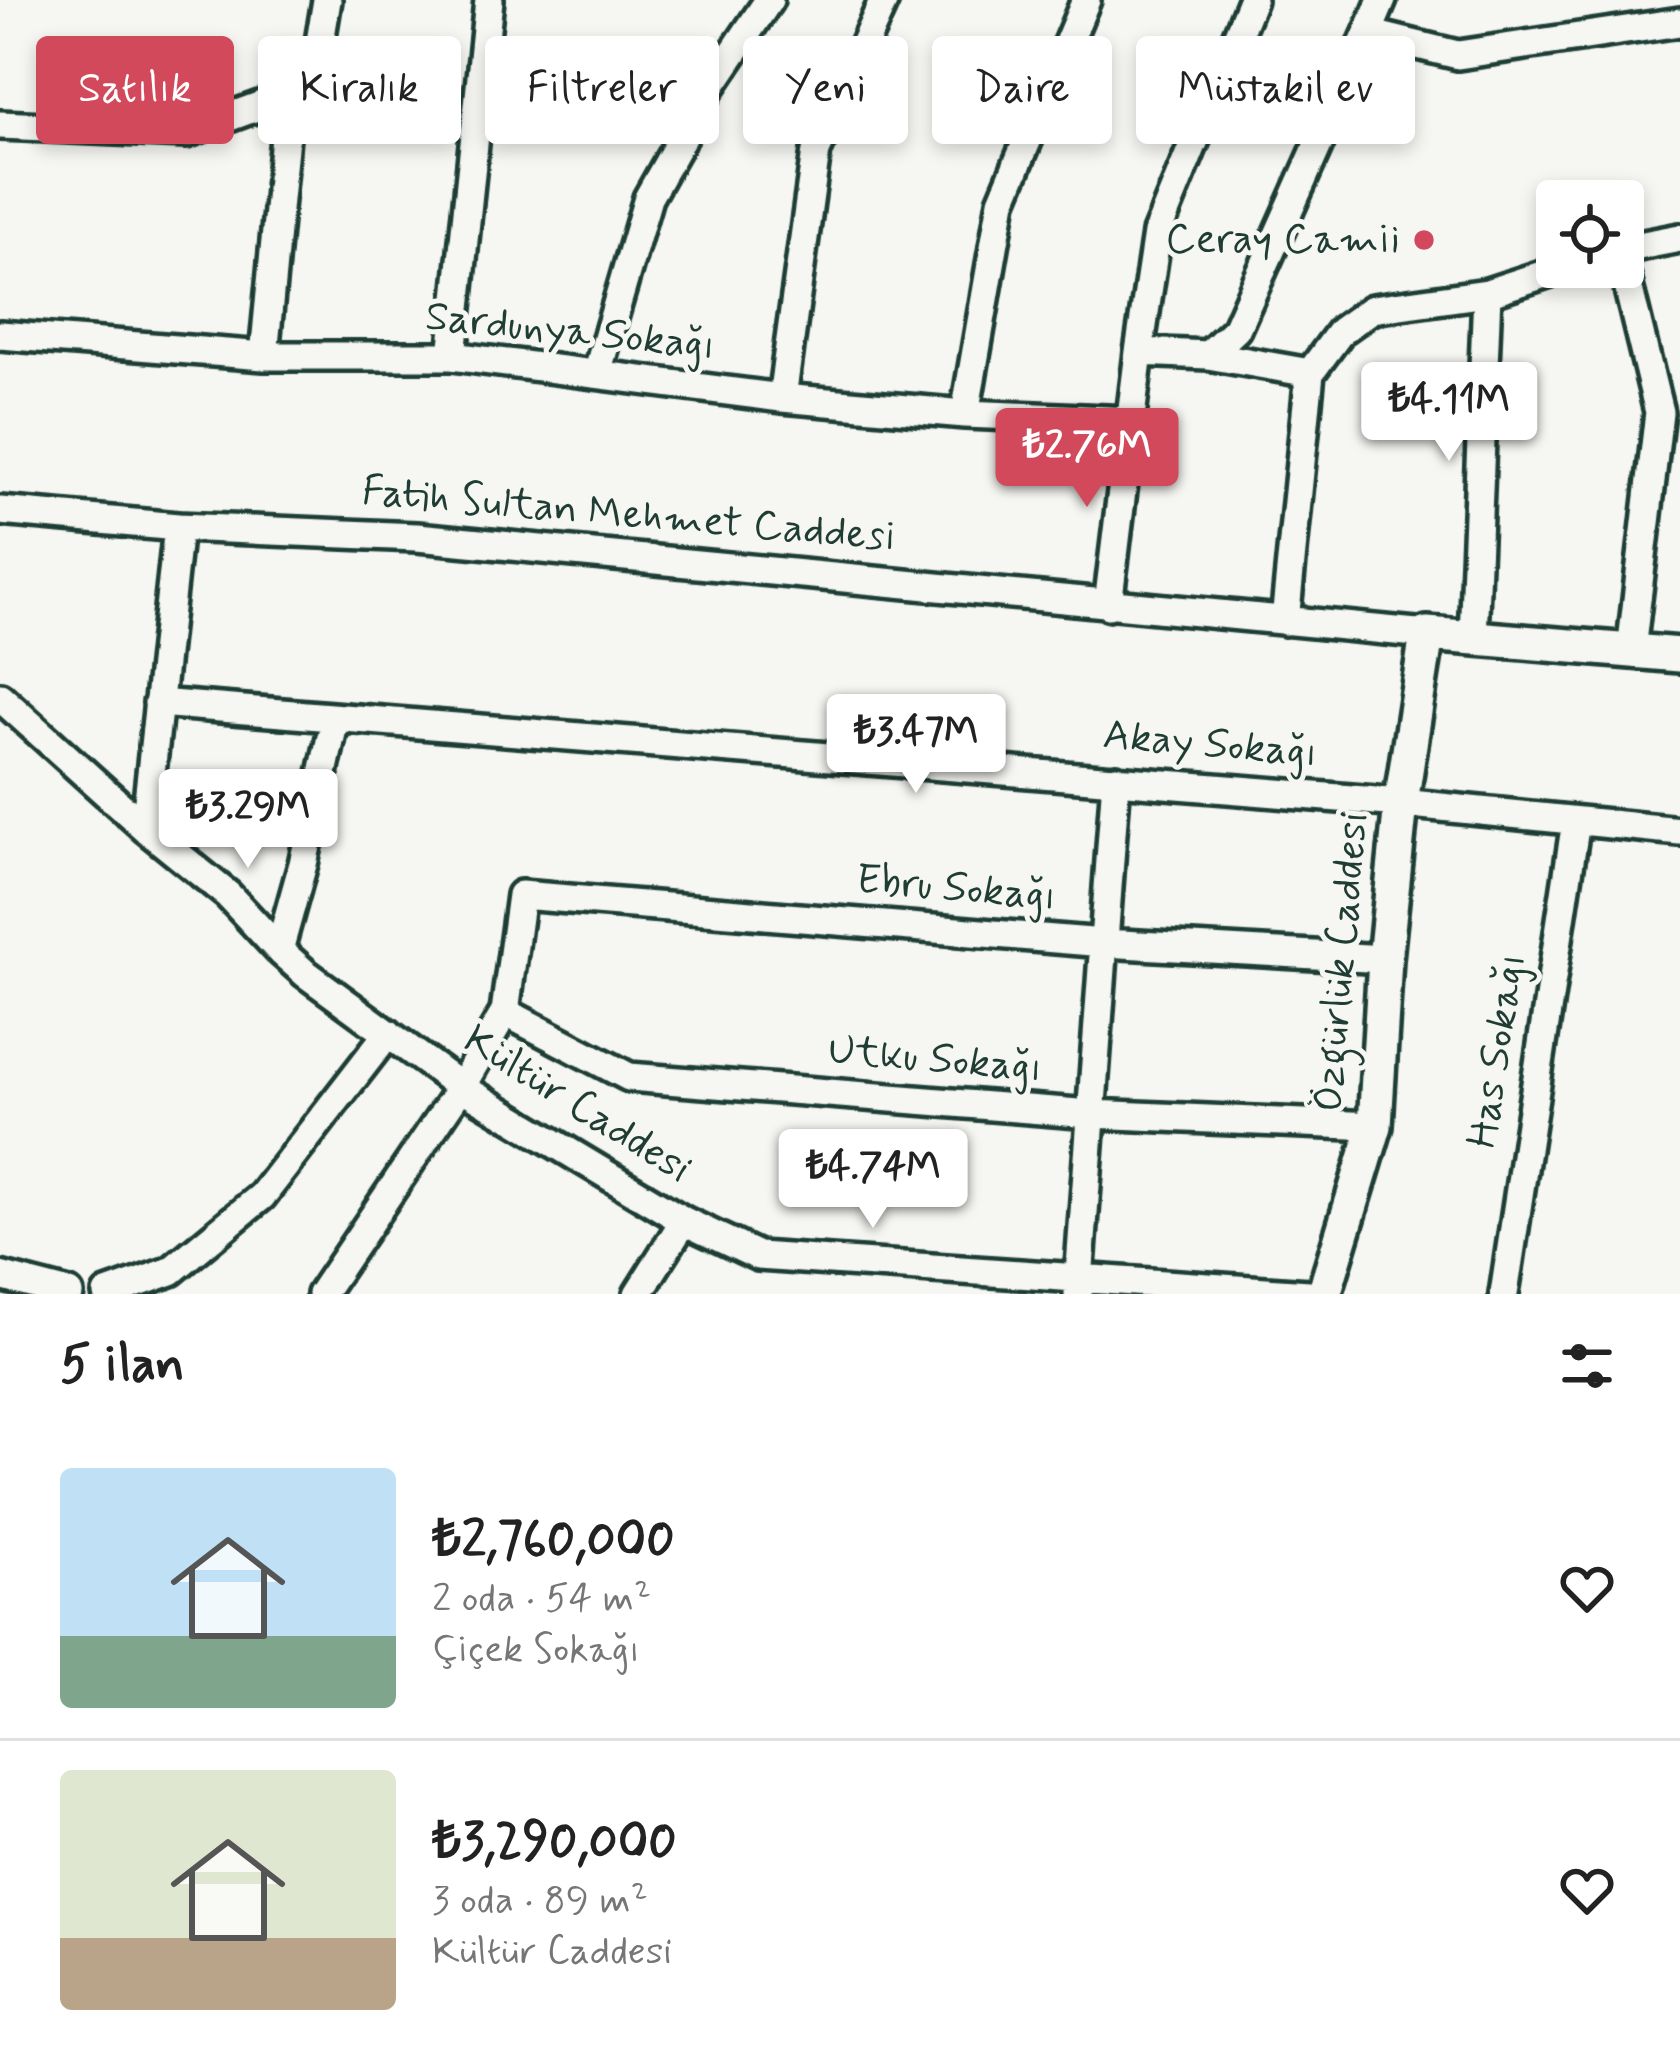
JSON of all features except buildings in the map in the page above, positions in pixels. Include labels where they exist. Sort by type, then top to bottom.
[{"type":"street","points":[[321,36],[328,0]]},
{"type":"street","points":[[452,356],[489,0]]},
{"type":"street","points":[[597,373],[648,198],[711,86],[769,0]]},
{"type":"street","points":[[782,398],[816,151],[884,0]]},
{"type":"street","points":[[965,414],[1002,200],[1086,0]]},
{"type":"street","points":[[1108,605],[1157,233],[1252,0]]},
{"type":"street","points":[[1208,356],[1236,329],[1382,0]]},
{"type":"street","points":[[1368,33],[1458,55],[1680,22]]},
{"type":"street","points":[[0,125],[186,133],[258,106]]},
{"type":"street","points":[[264,356],[284,144]]},
{"type":"street","points":[[1644,245],[1680,238]]},
{"type":"street","points":[[1285,621],[1310,373],[1341,332],[1372,309],[1487,293],[1536,277]]},
{"type":"street","points":[[1629,288],[1659,412],[1631,651]]},
{"type":"street","points":[[1473,638],[1487,293]]},
{"type":"street","name":"Sardunya Sokağı","points":[[0,335],[264,356],[452,356],[782,398],[1130,422]]},
{"type":"street","points":[[1139,352],[1208,356],[1310,373]]},
{"type":"street","name":"Fatih Sultan Mehmet Caddesi","points":[[0,512],[178,527],[417,537],[1680,655]]},
{"type":"street","points":[[145,827],[178,527]]},
{"type":"street","name":"Özgürlük Caddesi","points":[[1324,1294],[1375,1126],[1401,803],[1426,634]]},
{"type":"street","name":"Kültür Caddesi","points":[[0,697],[228,895],[279,950],[460,1087],[684,1221],[758,1256],[1079,1286],[1309,1294]]},
{"type":"street","name":"Akay Sokağı","points":[[158,703],[1401,803],[1680,832]]},
{"type":"street","points":[[279,950],[335,719]]},
{"type":"street","points":[[1079,1286],[1116,779]]},
{"type":"street","name":"Has Sokağı","points":[[1504,1294],[1576,821]]},
{"type":"street","name":"Ebru Sokağı","points":[[506,1012],[521,895],[1104,944],[1385,959]]},
{"type":"street","points":[[321,1294],[506,1012]]},
{"type":"street","name":"Utku Sokağı","points":[[506,1012],[629,1077],[1091,1114],[1375,1126]]},
{"type":"street","points":[[107,1294],[171,1271],[262,1196],[388,1033]]},
{"type":"street","points":[[638,1294],[684,1221]]},
{"type":"street","points":[[0,1276],[69,1294]]},
{"type":"place","name":"Ceray Camii","points":[[1424,240]]}]
